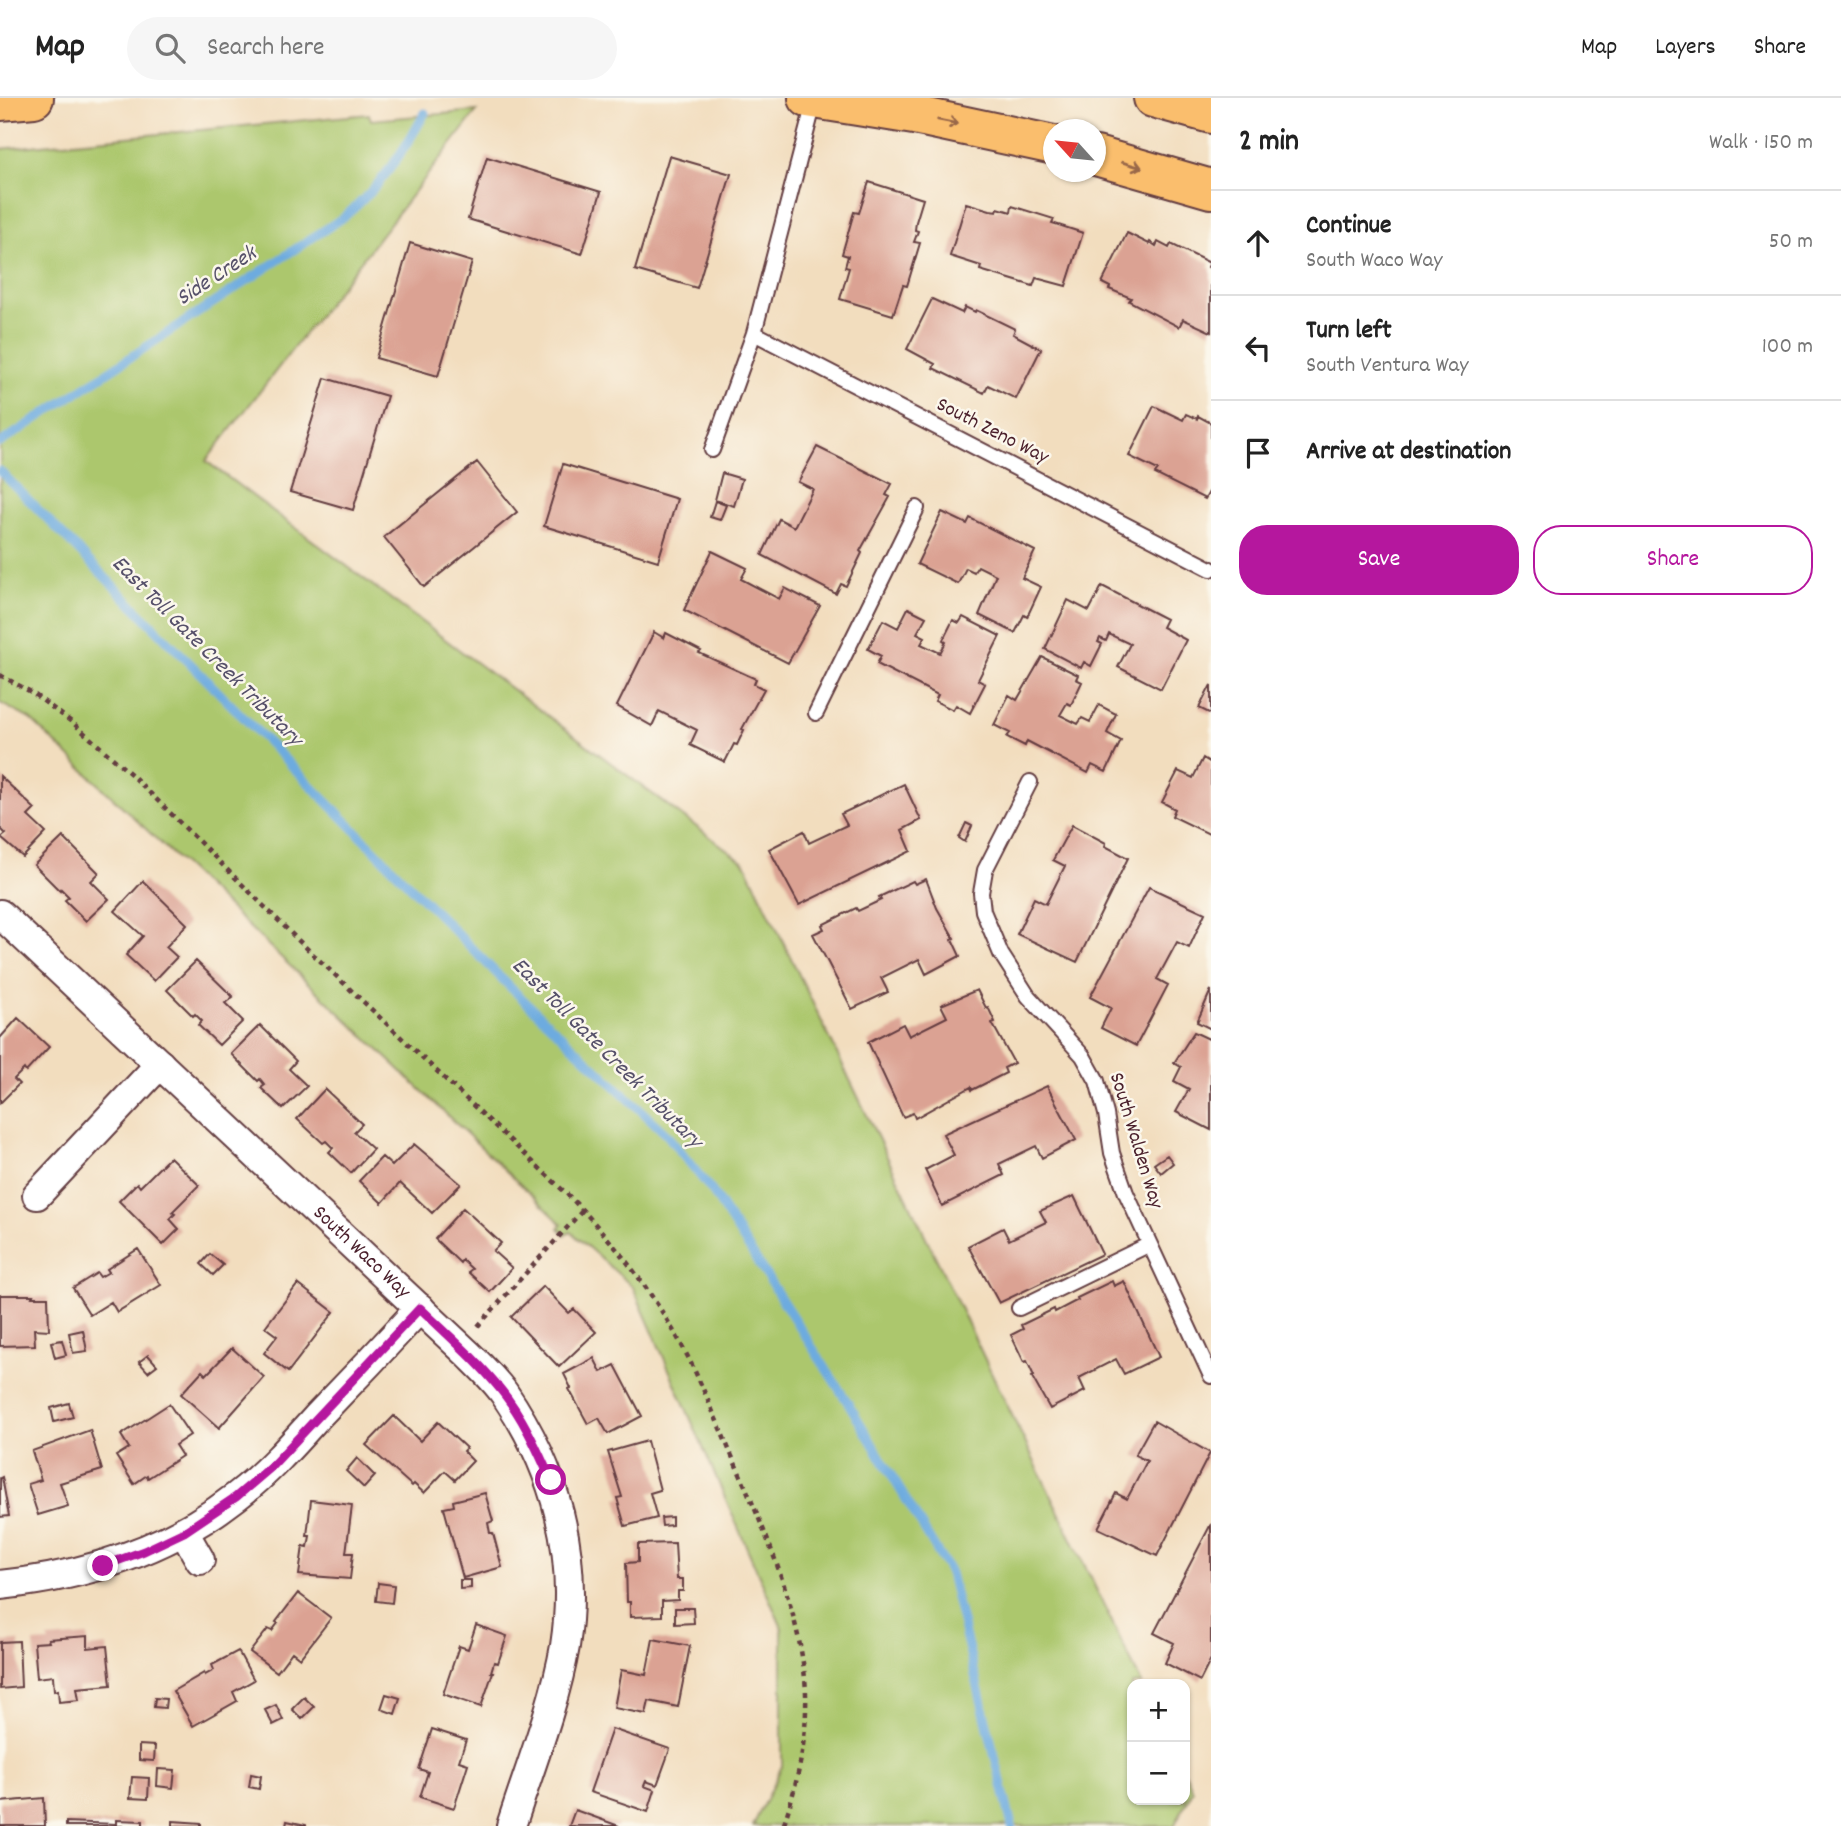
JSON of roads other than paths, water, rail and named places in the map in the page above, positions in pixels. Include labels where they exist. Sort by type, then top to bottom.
[{"type":"main road","points":[[0,101],[34,98]]},
{"type":"main road","points":[[808,98],[928,118],[1043,143]]},
{"type":"main road","points":[[1153,98],[1211,114]]},
{"type":"main road","points":[[1106,159],[1211,189]]},
{"type":"street","name":"South Waco Way","points":[[0,914],[468,1354],[502,1391],[530,1434],[551,1480],[561,1512],[569,1563],[570,1597],[565,1647],[555,1687],[511,1826]]},
{"type":"street","points":[[37,1195],[160,1064]]},
{"type":"street","points":[[0,1585],[60,1577],[103,1566],[184,1532],[236,1497],[270,1468],[420,1308]]},
{"type":"street","points":[[184,1532],[200,1560]]},
{"type":"lane","points":[[712,450],[754,333],[815,98]]},
{"type":"lane","name":"South Zeno Way","points":[[754,333],[1211,569]]},
{"type":"lane","points":[[816,713],[917,508]]},
{"type":"lane","name":"South Walden Way","points":[[1030,782],[985,870],[981,893],[982,911],[1001,954],[1028,996],[1083,1056],[1097,1081],[1112,1153],[1126,1193],[1211,1376]]},
{"type":"lane","points":[[1019,1308],[1148,1245]]},
{"type":"waterway","name":"Side Creek","points":[[0,443],[344,217],[369,194],[390,169],[425,113]]},
{"type":"waterway","name":"East Toll Gate Creek Tributary","points":[[0,471],[511,988],[667,1135],[712,1191],[850,1406],[950,1573],[1012,1826]]}]
